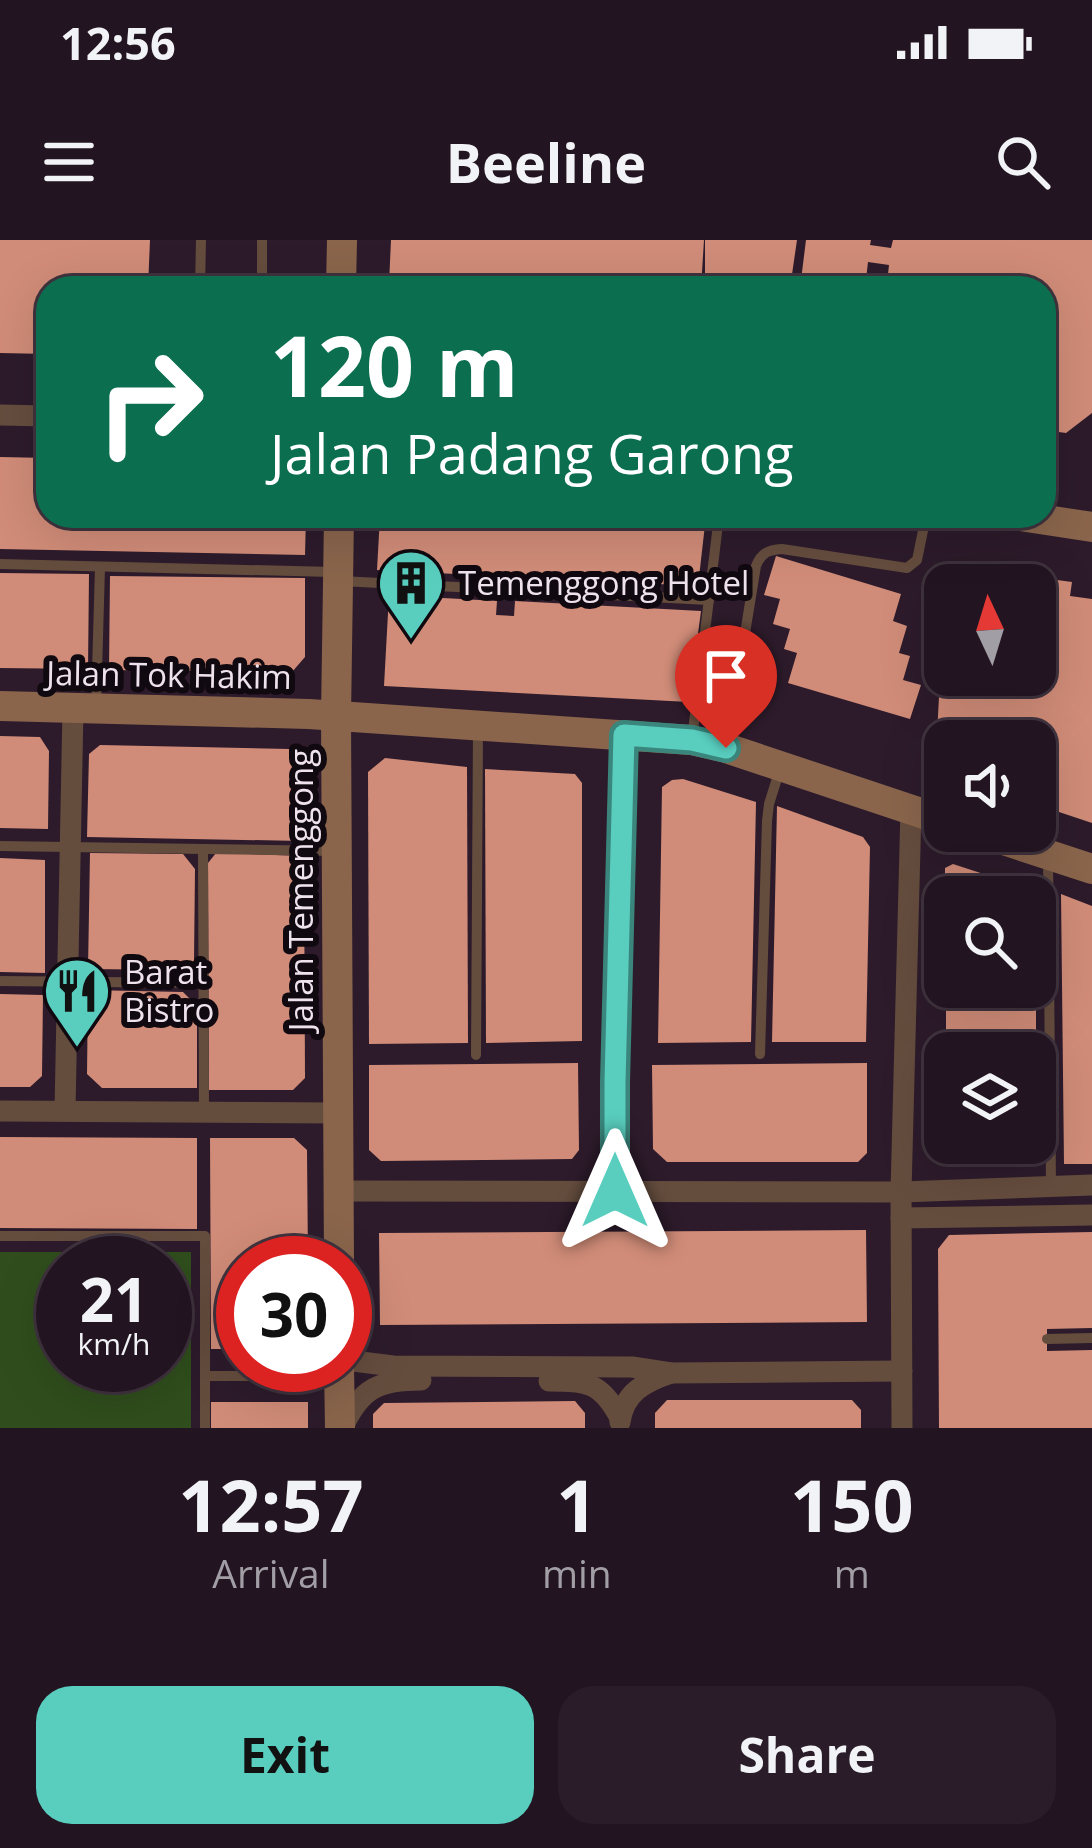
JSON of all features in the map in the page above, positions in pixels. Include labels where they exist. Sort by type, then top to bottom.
[{"type":"street","points":[[341,276],[342,240]]},
{"type":"street","points":[[0,415],[36,416]]},
{"type":"street","points":[[1056,522],[1092,527]]},
{"type":"street","name":"Jalan Temenggong","points":[[339,528],[339,1236]]},
{"type":"street","name":"Jalan Tok Hakim","points":[[0,706],[336,716],[692,740],[924,813]]},
{"type":"street","points":[[65,1112],[70,847],[85,710]]},
{"type":"street","points":[[615,1191],[624,735]]},
{"type":"street","points":[[902,1428],[901,1192],[911,809]]},
{"type":"street","points":[[1039,852],[1092,869]]},
{"type":"street","points":[[0,1111],[338,1112]]},
{"type":"street","points":[[339,1191],[901,1192],[1092,1185]]},
{"type":"street","points":[[901,1218],[1038,1224],[1092,1215]]},
{"type":"street","points":[[372,1366],[632,1367],[671,1373],[902,1371]]},
{"type":"street","points":[[620,1423],[624,1404],[633,1392],[671,1373]]},
{"type":"street","points":[[341,1428],[361,1396],[395,1380],[574,1381],[600,1389],[610,1398],[620,1423]]},
{"type":"street","points":[[341,1392],[341,1428]]},
{"type":"lane","points":[[200,276],[201,240]]},
{"type":"lane","points":[[262,240],[262,276]]},
{"type":"lane","points":[[692,740],[718,528]]},
{"type":"lane","points":[[726,748],[759,558],[782,549],[907,568],[917,560],[924,528]]},
{"type":"lane","points":[[0,564],[338,576],[709,600]]},
{"type":"lane","points":[[85,710],[100,567]]},
{"type":"lane","points":[[476,1055],[478,725]]},
{"type":"lane","points":[[760,1054],[767,821],[781,766]]},
{"type":"lane","points":[[0,846],[337,851]]},
{"type":"lane","points":[[202,849],[204,1112]]},
{"type":"lane","points":[[1048,855],[1051,1186]]},
{"type":"lane","points":[[0,981],[203,983]]},
{"type":"lane","points":[[0,1236],[205,1236],[205,1428]]},
{"type":"lane","points":[[1047,1339],[1092,1338]]},
{"type":"lane","points":[[205,1376],[216,1375]]},
{"type":"green space","points":[[0,1252],[36,1252],[36,1392],[191,1392],[191,1428],[0,1428]]},
{"type":"building","points":[[0,240],[150,240],[148,276],[36,276],[36,354],[0,353]]},
{"type":"building","points":[[391,240],[704,240],[702,276],[389,276]]},
{"type":"building","points":[[705,240],[797,240],[792,276],[705,276]]},
{"type":"building","points":[[806,240],[871,240],[870,245],[891,248],[893,240],[1092,240],[1092,413],[1066,433],[1056,432],[1056,276],[888,276],[889,265],[868,262],[866,276],[802,276]]},
{"type":"building","points":[[0,457],[36,458],[36,528],[306,528],[305,555],[0,549]]},
{"type":"building","points":[[379,528],[705,528],[698,586],[377,570]]},
{"type":"building","points":[[776,556],[901,594],[893,621],[907,626],[899,653],[910,656],[903,680],[921,685],[910,719],[788,683],[797,653],[784,649],[790,629],[773,624],[780,599],[764,595]]},
{"type":"building","points":[[0,573],[89,574],[88,669],[0,668]]},
{"type":"building","points":[[110,576],[305,578],[305,657],[292,672],[109,670]]},
{"type":"building","points":[[1056,580],[1072,582],[1070,596],[1092,599],[1092,823],[1056,811],[1056,720],[938,720],[939,696],[1056,696]]},
{"type":"building","points":[[389,595],[497,601],[496,615],[514,616],[515,601],[701,611],[689,702],[384,686]]},
{"type":"building","points":[[0,736],[40,737],[49,751],[48,829],[0,828]]},
{"type":"building","points":[[100,745],[289,749],[304,762],[302,841],[87,837],[89,754]]},
{"type":"building","points":[[385,758],[467,767],[468,1043],[369,1044],[368,772]]},
{"type":"building","points":[[485,769],[575,774],[582,783],[582,1041],[486,1043]]},
{"type":"building","points":[[683,779],[756,802],[751,1042],[658,1043],[662,787]]},
{"type":"building","points":[[777,806],[863,837],[870,847],[866,1042],[772,1042]]},
{"type":"building","points":[[90,853],[183,854],[195,869],[194,961],[184,970],[88,969]]},
{"type":"building","points":[[216,853],[304,856],[305,1078],[293,1090],[209,1090],[208,863]]},
{"type":"building","points":[[0,858],[45,860],[45,973],[0,972]]},
{"type":"building","points":[[953,864],[990,876],[945,876],[945,868]]},
{"type":"building","points":[[1061,894],[1092,906],[1092,1164],[1064,1164]]},
{"type":"building","points":[[88,990],[183,992],[197,1006],[197,1088],[102,1088],[87,1074]]},
{"type":"building","points":[[0,994],[43,995],[42,1076],[30,1087],[0,1087]]},
{"type":"building","points":[[946,1008],[1036,1008],[1036,1032],[946,1032]]},
{"type":"building","points":[[578,1063],[579,1150],[572,1159],[381,1161],[369,1150],[369,1065]]},
{"type":"building","points":[[867,1063],[867,1153],[858,1162],[667,1162],[653,1149],[652,1065]]},
{"type":"building","points":[[0,1137],[197,1138],[197,1229],[0,1228]]},
{"type":"building","points":[[210,1138],[294,1138],[307,1150],[308,1236],[216,1236],[216,1349],[211,1349]]},
{"type":"building","points":[[866,1230],[867,1322],[380,1325],[379,1233]]},
{"type":"building","points":[[1092,1232],[1092,1328],[1047,1329],[1047,1351],[1092,1350],[1092,1428],[939,1428],[938,1249],[949,1235]]},
{"type":"building","points":[[667,1400],[852,1400],[861,1410],[861,1428],[655,1428],[655,1413]]},
{"type":"building","points":[[575,1401],[585,1413],[585,1428],[373,1428],[373,1414],[384,1403]]},
{"type":"building","points":[[211,1402],[308,1402],[308,1428],[211,1428]]},
{"type":"place","name":"Temenggong Hotel","points":[[411,642]]},
{"type":"place","name":"Barat Bistro","points":[[77,1050]]},
{"type":"route","points":[[615,1191],[624,735],[692,740],[726,748]]}]
